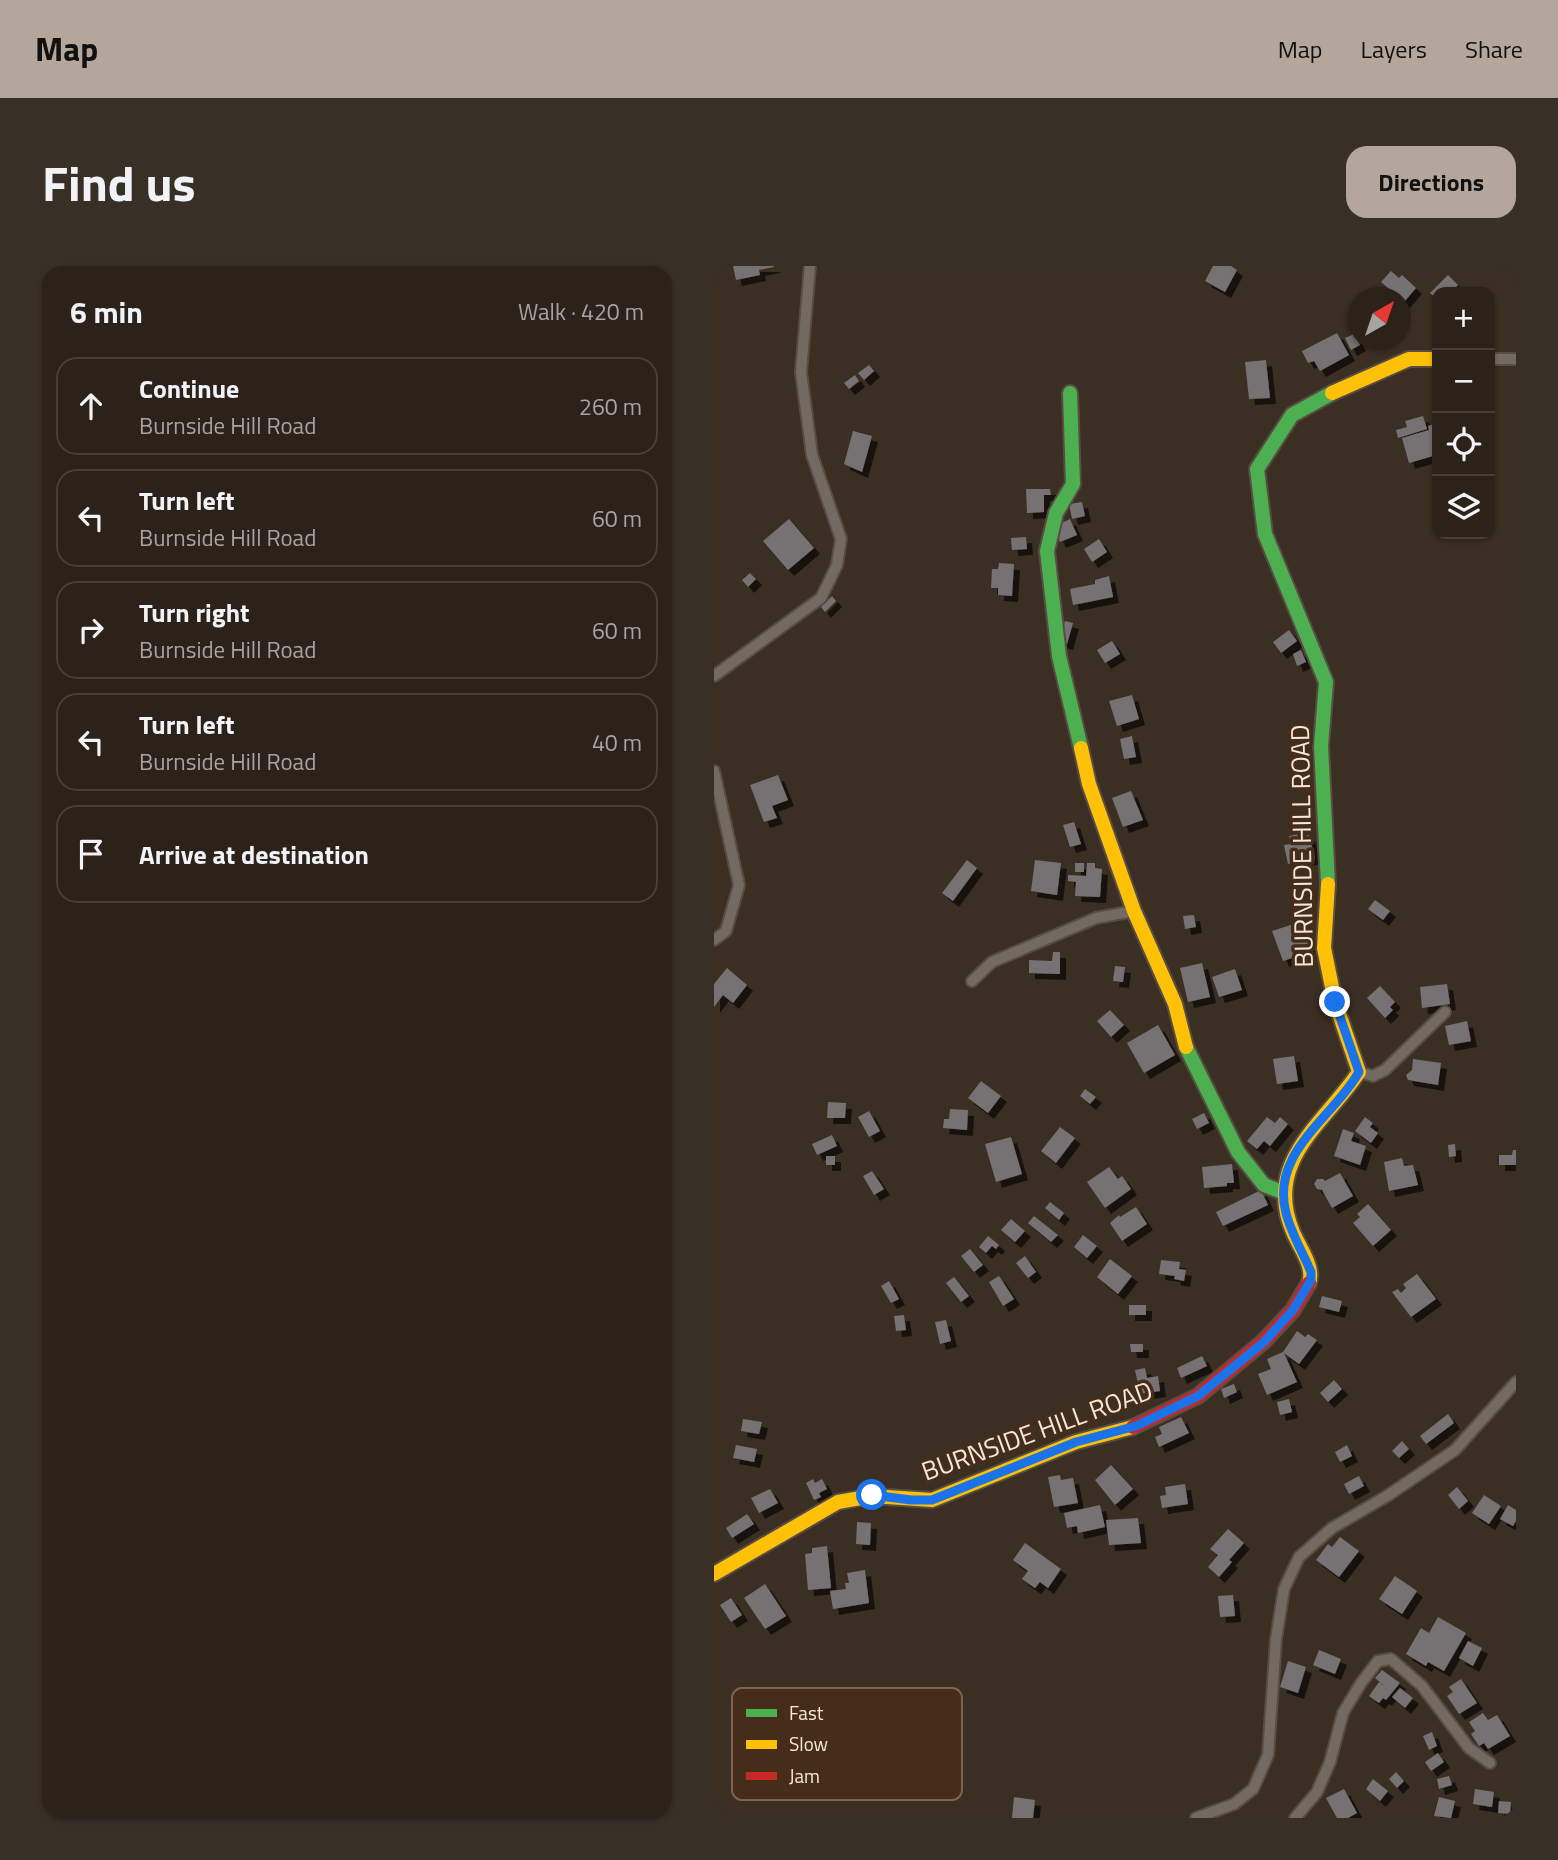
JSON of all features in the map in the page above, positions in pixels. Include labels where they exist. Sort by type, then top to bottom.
[{"type":"street","points":[[714,676],[821,598],[837,565],[841,539],[812,455],[801,372],[810,266]]},
{"type":"street","name":"BURNSIDE HILL ROAD","points":[[1359,1072],[1335,1002],[1324,948],[1328,882],[1321,746],[1326,682],[1265,534],[1257,469],[1292,415],[1344,386],[1409,359],[1432,359]]},
{"type":"street","points":[[1495,359],[1516,359]]},
{"type":"street","points":[[1070,393],[1073,484],[1056,513],[1047,551],[1059,656],[1089,785],[1134,911],[1175,1004],[1187,1052],[1238,1152],[1264,1185],[1282,1192],[1289,1162],[1307,1135],[1351,1087],[1359,1072],[1373,1076],[1385,1070],[1445,1012]]},
{"type":"street","points":[[714,771],[739,885],[726,931],[714,940]]},
{"type":"street","points":[[972,981],[992,962],[1096,918],[1134,911]]},
{"type":"street","name":"BURNSIDE HILL ROAD","points":[[714,1574],[851,1497],[872,1495],[932,1500],[1076,1442],[1136,1426],[1198,1396],[1264,1342],[1293,1310],[1311,1280],[1311,1272],[1286,1214],[1282,1192]]},
{"type":"street","points":[[1196,1818],[1234,1804],[1253,1788],[1268,1755],[1276,1639],[1284,1589],[1298,1557],[1332,1528],[1387,1496],[1455,1450],[1516,1382]]},
{"type":"street","points":[[1295,1818],[1317,1792],[1330,1762],[1343,1713],[1378,1661],[1391,1659],[1422,1686],[1469,1748],[1490,1763]]},
{"type":"building","points":[[733,266],[774,267],[759,270],[760,275],[736,280]]},
{"type":"building","points":[[1213,266],[1231,266],[1237,270],[1225,292],[1205,281]]},
{"type":"building","points":[[1391,271],[1399,278],[1402,275],[1416,288],[1411,294],[1411,287],[1387,287],[1381,282]]},
{"type":"building","points":[[1448,275],[1458,285],[1456,287],[1436,287]]},
{"type":"building","points":[[1337,333],[1349,355],[1320,371],[1314,361],[1308,363],[1302,351]]},
{"type":"building","points":[[1266,360],[1270,398],[1249,399],[1245,362]]},
{"type":"building","points":[[869,365],[874,371],[864,380],[858,373]]},
{"type":"building","points":[[855,375],[859,381],[849,389],[844,383]]},
{"type":"building","points":[[1423,416],[1427,429],[1398,438],[1396,430],[1407,427],[1405,421]]},
{"type":"building","points":[[1432,425],[1432,456],[1409,463],[1402,438],[1429,430],[1428,426]]},
{"type":"building","points":[[853,431],[872,436],[862,472],[844,464]]},
{"type":"building","points":[[1026,489],[1050,489],[1051,495],[1044,495],[1044,512],[1027,513]]},
{"type":"building","points":[[1082,502],[1085,516],[1072,519],[1069,504]]},
{"type":"building","points":[[789,519],[814,548],[788,570],[763,541]]},
{"type":"building","points":[[1070,519],[1077,535],[1060,542],[1053,527]]},
{"type":"building","points":[[1026,537],[1027,549],[1012,550],[1011,538]]},
{"type":"building","points":[[1099,539],[1107,552],[1092,562],[1084,549]]},
{"type":"building","points":[[999,563],[1014,564],[1012,596],[998,595],[998,588],[991,588],[992,569],[998,569]]},
{"type":"building","points":[[750,573],[756,579],[748,587],[742,580]]},
{"type":"building","points":[[1109,576],[1113,597],[1073,605],[1070,589],[1095,584],[1095,580]]},
{"type":"building","points":[[832,596],[836,601],[825,612],[821,607]]},
{"type":"building","points":[[1065,621],[1073,623],[1067,644],[1058,642]]},
{"type":"building","points":[[1289,630],[1297,641],[1281,653],[1273,642]]},
{"type":"building","points":[[1112,641],[1120,654],[1105,663],[1097,650]]},
{"type":"building","points":[[1301,650],[1306,662],[1297,666],[1293,654]]},
{"type":"building","points":[[1132,695],[1139,719],[1117,726],[1109,701]]},
{"type":"building","points":[[1132,736],[1136,757],[1124,759],[1120,739]]},
{"type":"building","points":[[778,775],[788,800],[772,806],[777,818],[764,822],[750,785]]},
{"type":"building","points":[[1131,791],[1143,820],[1123,827],[1112,798]]},
{"type":"building","points":[[1074,822],[1081,844],[1070,847],[1063,825]]},
{"type":"building","points":[[1299,834],[1300,837],[1309,835],[1315,858],[1288,864],[1284,845],[1291,844],[1289,836]]},
{"type":"building","points":[[967,860],[977,868],[953,901],[942,893]]},
{"type":"building","points":[[1035,860],[1061,863],[1057,895],[1031,891]]},
{"type":"building","points":[[1075,863],[1084,863],[1084,872],[1075,872]]},
{"type":"building","points":[[1087,863],[1095,863],[1095,868],[1102,869],[1100,897],[1075,896],[1076,882],[1068,881],[1068,875],[1086,876]]},
{"type":"building","points":[[1375,900],[1390,911],[1383,920],[1368,909]]},
{"type":"building","points":[[1194,915],[1196,927],[1185,929],[1183,916]]},
{"type":"building","points":[[1300,922],[1311,952],[1283,961],[1272,931]]},
{"type":"building","points":[[1053,952],[1060,952],[1060,974],[1029,973],[1029,960],[1052,961]]},
{"type":"building","points":[[1202,963],[1210,997],[1188,1002],[1180,968]]},
{"type":"building","points":[[1115,966],[1125,967],[1123,982],[1113,981]]},
{"type":"building","points":[[727,968],[747,985],[733,1003],[723,995],[714,1007],[714,984]]},
{"type":"building","points":[[1235,969],[1242,990],[1219,997],[1212,977]]},
{"type":"building","points":[[1447,984],[1450,1004],[1422,1008],[1420,987]]},
{"type":"building","points":[[1380,986],[1395,1002],[1390,1007],[1393,1010],[1385,1018],[1367,998]]},
{"type":"building","points":[[1110,1010],[1124,1025],[1111,1037],[1097,1021]]},
{"type":"building","points":[[1467,1021],[1471,1041],[1449,1045],[1445,1026]]},
{"type":"building","points":[[1158,1025],[1175,1055],[1144,1073],[1127,1043]]},
{"type":"building","points":[[1294,1056],[1298,1081],[1277,1084],[1273,1059]]},
{"type":"building","points":[[1413,1059],[1441,1063],[1438,1085],[1408,1080],[1406,1075],[1412,1070]]},
{"type":"building","points":[[981,1081],[1001,1096],[988,1113],[968,1098]]},
{"type":"building","points":[[1085,1089],[1096,1097],[1090,1104],[1080,1096]]},
{"type":"building","points":[[828,1102],[846,1103],[845,1118],[827,1118]]},
{"type":"building","points":[[950,1109],[968,1110],[967,1130],[943,1128],[944,1119],[949,1119]]},
{"type":"building","points":[[869,1111],[880,1131],[869,1137],[858,1117]]},
{"type":"building","points":[[1204,1113],[1209,1123],[1197,1129],[1192,1119]]},
{"type":"building","points":[[1267,1117],[1275,1123],[1280,1117],[1288,1124],[1270,1146],[1264,1141],[1257,1149],[1247,1141]]},
{"type":"building","points":[[1365,1117],[1373,1123],[1370,1127],[1378,1133],[1371,1143],[1355,1131]]},
{"type":"building","points":[[1060,1127],[1075,1138],[1056,1163],[1041,1151]]},
{"type":"building","points":[[1343,1129],[1354,1133],[1351,1141],[1366,1146],[1360,1165],[1334,1156]]},
{"type":"building","points":[[832,1135],[837,1146],[817,1155],[812,1144]]},
{"type":"building","points":[[1011,1137],[1022,1174],[996,1182],[985,1144]]},
{"type":"building","points":[[1455,1144],[1456,1156],[1449,1157],[1448,1145]]},
{"type":"building","points":[[1513,1150],[1516,1150],[1516,1165],[1499,1165],[1499,1155],[1512,1155]]},
{"type":"building","points":[[826,1156],[835,1156],[835,1165],[826,1165]]},
{"type":"building","points":[[1402,1158],[1404,1166],[1413,1165],[1418,1185],[1389,1191],[1384,1162]]},
{"type":"building","points":[[1232,1164],[1234,1183],[1204,1188],[1202,1167]]},
{"type":"building","points":[[1109,1167],[1118,1179],[1122,1176],[1131,1189],[1105,1208],[1087,1182]]},
{"type":"building","points":[[872,1171],[884,1189],[874,1195],[863,1176]]},
{"type":"building","points":[[1340,1173],[1353,1196],[1332,1208],[1322,1190],[1317,1189],[1314,1184],[1317,1179],[1325,1181]]},
{"type":"building","points":[[1261,1190],[1268,1205],[1223,1226],[1216,1212]]},
{"type":"building","points":[[1050,1202],[1064,1213],[1059,1220],[1045,1208]]},
{"type":"building","points":[[1368,1204],[1391,1230],[1373,1246],[1353,1223],[1360,1217],[1357,1214]]},
{"type":"building","points":[[1136,1207],[1147,1224],[1122,1241],[1110,1223]]},
{"type":"building","points":[[1034,1216],[1058,1235],[1051,1242],[1028,1223]]},
{"type":"building","points":[[1011,1219],[1025,1231],[1015,1242],[1001,1230]]},
{"type":"building","points":[[1083,1235],[1097,1246],[1087,1258],[1074,1247]]},
{"type":"building","points":[[988,1236],[999,1245],[996,1249],[992,1246],[986,1253],[979,1247]]},
{"type":"building","points":[[970,1249],[983,1265],[974,1272],[961,1256]]},
{"type":"building","points":[[1025,1256],[1036,1272],[1028,1278],[1016,1263]]},
{"type":"building","points":[[1110,1259],[1132,1276],[1118,1294],[1097,1277]]},
{"type":"building","points":[[1161,1260],[1180,1262],[1179,1269],[1186,1270],[1184,1281],[1174,1279],[1175,1276],[1159,1274]]},
{"type":"building","points":[[1417,1274],[1436,1299],[1411,1317],[1392,1292],[1398,1289],[1401,1293],[1406,1288],[1403,1284]]},
{"type":"building","points":[[999,1276],[1014,1299],[1003,1306],[989,1282]]},
{"type":"building","points":[[954,1277],[969,1296],[961,1302],[946,1283]]},
{"type":"building","points":[[889,1281],[899,1299],[891,1303],[881,1286]]},
{"type":"building","points":[[1322,1296],[1342,1301],[1339,1312],[1319,1307]]},
{"type":"building","points":[[1129,1305],[1146,1305],[1146,1315],[1129,1315]]},
{"type":"building","points":[[904,1315],[906,1330],[896,1331],[894,1316]]},
{"type":"building","points":[[946,1320],[951,1341],[940,1344],[935,1322]]},
{"type":"building","points":[[1297,1331],[1305,1337],[1308,1334],[1317,1340],[1299,1364],[1284,1353],[1297,1382],[1267,1395],[1258,1374],[1271,1369],[1267,1359],[1283,1352]]},
{"type":"building","points":[[1130,1344],[1143,1344],[1143,1352],[1131,1352]]},
{"type":"building","points":[[1202,1356],[1207,1366],[1181,1378],[1177,1368]]},
{"type":"building","points":[[1145,1368],[1147,1378],[1158,1376],[1160,1391],[1140,1394],[1135,1370]]},
{"type":"building","points":[[1334,1380],[1342,1389],[1328,1402],[1320,1393]]},
{"type":"building","points":[[1234,1384],[1237,1392],[1224,1398],[1221,1389]]},
{"type":"building","points":[[1289,1399],[1292,1412],[1280,1415],[1277,1402]]},
{"type":"building","points":[[1448,1414],[1454,1423],[1426,1444],[1420,1436]]},
{"type":"building","points":[[1181,1417],[1189,1433],[1159,1447],[1155,1437],[1162,1434],[1159,1427]]},
{"type":"building","points":[[743,1419],[762,1422],[759,1434],[741,1431]]},
{"type":"building","points":[[1402,1441],[1409,1449],[1399,1458],[1392,1451]]},
{"type":"building","points":[[736,1445],[757,1449],[754,1462],[733,1458]]},
{"type":"building","points":[[1347,1445],[1352,1456],[1340,1462],[1335,1452]]},
{"type":"building","points":[[1111,1465],[1133,1489],[1115,1505],[1095,1480]]},
{"type":"building","points":[[1060,1475],[1061,1480],[1073,1478],[1078,1503],[1054,1507],[1048,1477]]},
{"type":"building","points":[[1359,1476],[1364,1486],[1349,1494],[1344,1484]]},
{"type":"building","points":[[813,1479],[815,1483],[822,1479],[827,1489],[819,1493],[821,1497],[814,1500],[806,1483]]},
{"type":"building","points":[[1185,1484],[1188,1504],[1162,1508],[1160,1496],[1166,1495],[1165,1487]]},
{"type":"building","points":[[1457,1487],[1468,1501],[1459,1509],[1448,1495]]},
{"type":"building","points":[[770,1489],[778,1503],[759,1513],[751,1498]]},
{"type":"building","points":[[1484,1495],[1501,1506],[1489,1524],[1472,1513]]},
{"type":"building","points":[[1100,1505],[1105,1527],[1078,1533],[1077,1526],[1067,1528],[1064,1513]]},
{"type":"building","points":[[1508,1505],[1516,1510],[1513,1526],[1500,1519]]},
{"type":"building","points":[[747,1514],[754,1524],[732,1538],[726,1528]]},
{"type":"building","points":[[1138,1518],[1141,1543],[1109,1545],[1106,1520]]},
{"type":"building","points":[[857,1522],[871,1523],[870,1545],[856,1544]]},
{"type":"building","points":[[1228,1529],[1244,1543],[1219,1577],[1208,1567],[1218,1555],[1210,1549]]},
{"type":"building","points":[[1340,1537],[1359,1551],[1339,1577],[1316,1560],[1328,1544],[1332,1547]]},
{"type":"building","points":[[1025,1543],[1061,1569],[1048,1588],[1040,1582],[1035,1588],[1022,1579],[1028,1571],[1013,1560]]},
{"type":"building","points":[[827,1546],[831,1588],[808,1590],[805,1554],[812,1553],[812,1548]]},
{"type":"building","points":[[865,1570],[869,1603],[833,1609],[830,1591],[846,1589],[845,1583],[849,1583],[847,1573]]},
{"type":"building","points":[[1395,1576],[1417,1591],[1402,1614],[1379,1599]]},
{"type":"building","points":[[765,1584],[786,1616],[765,1629],[744,1598]]},
{"type":"building","points":[[1233,1595],[1235,1616],[1220,1617],[1218,1596]]},
{"type":"building","points":[[731,1598],[742,1615],[731,1622],[720,1605]]},
{"type":"building","points":[[1438,1617],[1466,1633],[1444,1671],[1428,1662],[1426,1666],[1406,1654],[1421,1628],[1429,1633]]},
{"type":"building","points":[[1468,1641],[1482,1648],[1473,1666],[1459,1658]]},
{"type":"building","points":[[1319,1650],[1341,1659],[1335,1674],[1313,1665]]},
{"type":"building","points":[[1288,1661],[1306,1667],[1298,1693],[1280,1687]]},
{"type":"building","points":[[1382,1670],[1400,1683],[1386,1700],[1383,1698],[1379,1703],[1369,1696],[1379,1682],[1387,1688],[1375,1678]]},
{"type":"building","points":[[1461,1679],[1477,1703],[1459,1714],[1447,1696],[1453,1692],[1449,1687]]},
{"type":"building","points":[[1400,1688],[1413,1698],[1405,1708],[1392,1697]]},
{"type":"building","points":[[1483,1713],[1488,1720],[1497,1715],[1510,1736],[1488,1749],[1484,1743],[1479,1746],[1471,1734],[1475,1731],[1469,1722]]},
{"type":"building","points":[[1432,1732],[1437,1746],[1429,1750],[1423,1736]]},
{"type":"building","points":[[1438,1753],[1444,1762],[1431,1771],[1425,1762]]},
{"type":"building","points":[[1396,1772],[1404,1781],[1397,1788],[1389,1779]]},
{"type":"building","points":[[1449,1776],[1452,1785],[1439,1789],[1437,1779]]},
{"type":"building","points":[[1373,1779],[1388,1791],[1380,1801],[1366,1789]]},
{"type":"building","points":[[1344,1789],[1357,1813],[1348,1818],[1337,1818],[1326,1798]]},
{"type":"building","points":[[1475,1789],[1494,1792],[1492,1807],[1473,1804]]},
{"type":"building","points":[[1014,1797],[1035,1800],[1033,1818],[1012,1818]]},
{"type":"building","points":[[1439,1797],[1455,1801],[1451,1818],[1434,1816]]},
{"type":"building","points":[[1499,1801],[1511,1802],[1510,1814],[1498,1813]]},
{"type":"traffic: fast","points":[[1070,393],[1073,484],[1056,513],[1047,551],[1059,656],[1081,748]]},
{"type":"traffic: fast","points":[[1328,884],[1321,746],[1326,682],[1265,534],[1257,469],[1292,415],[1332,393]]},
{"type":"traffic: fast","points":[[1186,1047],[1238,1152],[1264,1185],[1282,1192]]},
{"type":"traffic: slow","points":[[1332,393],[1409,359],[1432,359]]},
{"type":"traffic: slow","points":[[1081,748],[1089,784],[1134,911],[1175,1004],[1186,1047]]},
{"type":"traffic: slow","points":[[1309,1283],[1310,1270],[1293,1232],[1286,1207],[1286,1184],[1291,1164],[1302,1145],[1359,1072],[1335,1002],[1324,948],[1328,884]]},
{"type":"traffic: slow","points":[[714,1574],[838,1502],[872,1496],[932,1500],[1076,1442],[1133,1427]]},
{"type":"traffic: jam","points":[[1133,1427],[1198,1396],[1263,1342],[1293,1310],[1309,1283]]},
{"type":"route","points":[[872,1495],[932,1500],[1076,1442],[1136,1426],[1198,1396],[1264,1342],[1293,1310],[1311,1280],[1311,1272],[1286,1214],[1282,1192],[1289,1162],[1307,1135],[1351,1087],[1359,1072],[1335,1002]]}]
